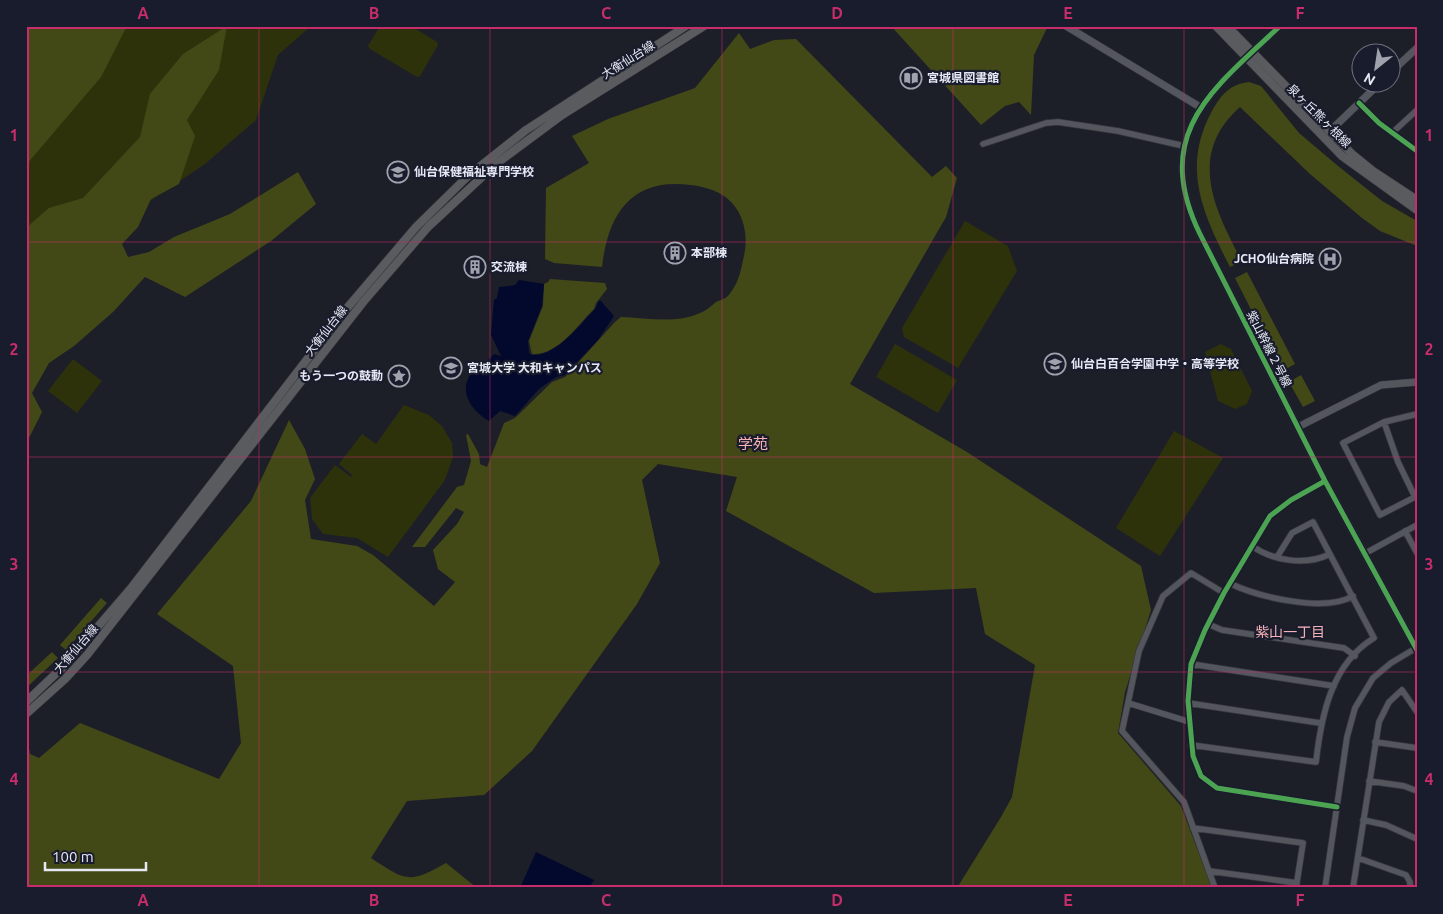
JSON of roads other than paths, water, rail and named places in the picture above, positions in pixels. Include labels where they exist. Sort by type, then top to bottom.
[{"type":"main road","name":"大衡仙台線","points":[[26,702],[75,654],[132,587],[337,321],[416,227],[468,176],[526,130],[686,26]]},
{"type":"main road","name":"大衡仙台線","points":[[26,714],[65,679],[87,655],[364,301],[428,227],[496,164],[562,115],[704,26]]},
{"type":"main road","name":"泉ヶ丘熊ヶ根線","points":[[1216,26],[1249,55],[1328,132],[1373,171],[1417,200]]},
{"type":"main road","name":"泉ヶ丘熊ヶ根線","points":[[1227,26],[1249,55],[1342,156],[1417,210]]},
{"type":"street","points":[[1066,26],[1200,108]]},
{"type":"street","name":"紫山幹線２号線","points":[[1280,26],[1218,84],[1200,108],[1184,146],[1182,174],[1184,193],[1190,214],[1298,428],[1416,649]]},
{"type":"street","points":[[1400,64],[1417,48]]},
{"type":"street","points":[[1328,132],[1370,92]]},
{"type":"street","points":[[1359,103],[1392,133],[1417,151]]},
{"type":"street","points":[[1392,133],[1417,110]]},
{"type":"street","points":[[983,144],[1046,123],[1058,122],[1118,131],[1184,146]]},
{"type":"street","points":[[1298,428],[1381,385],[1417,382]]},
{"type":"street","points":[[1384,422],[1398,462],[1416,496],[1380,516],[1343,443],[1384,422],[1417,414]]},
{"type":"street","points":[[1326,481],[1291,500],[1270,516],[1229,583],[1208,624],[1191,664],[1188,703],[1193,756],[1201,776],[1217,788],[1337,807]]},
{"type":"street","points":[[1192,745],[1316,762],[1320,723],[1334,686],[1347,663],[1374,638],[1313,522],[1292,533],[1277,557]]},
{"type":"street","points":[[1364,554],[1417,525]]},
{"type":"street","points":[[1405,531],[1417,553]]},
{"type":"street","points":[[1252,546],[1262,553],[1277,557],[1316,561],[1330,554]]},
{"type":"street","points":[[1215,888],[1184,802],[1122,731],[1139,652],[1163,596],[1191,573],[1224,593]]},
{"type":"street","points":[[1229,583],[1249,593],[1326,604],[1343,602],[1353,596]]},
{"type":"street","points":[[1208,624],[1222,630],[1344,648],[1355,656]]},
{"type":"street","points":[[1325,888],[1347,736],[1355,708],[1373,678],[1391,663],[1416,649]]},
{"type":"street","points":[[1191,664],[1334,686]]},
{"type":"street","points":[[1353,888],[1379,722],[1390,702],[1402,690],[1417,712]]},
{"type":"street","points":[[1128,703],[1190,722]]},
{"type":"street","points":[[1188,703],[1320,723]]},
{"type":"street","points":[[1375,742],[1417,748]]},
{"type":"street","points":[[1369,781],[1404,786],[1417,791]]},
{"type":"street","points":[[1363,820],[1386,825],[1417,839]]},
{"type":"street","points":[[1193,828],[1303,843],[1297,886],[1209,871]]},
{"type":"street","points":[[1358,858],[1406,876],[1410,882],[1410,888]]},
{"type":"water","points":[[519,280],[544,284],[542,306],[528,341],[529,353],[532,355],[541,354],[558,346],[595,309],[600,300],[614,316],[598,340],[565,375],[556,377],[539,389],[515,416],[500,411],[489,421],[478,413],[469,402],[466,389],[467,382],[472,372],[494,354],[501,356],[491,335],[494,300],[497,298],[499,287],[515,285]]},
{"type":"water","points":[[536,852],[594,880],[589,888],[520,888]]},
{"type":"place","name":"宮城県図書館","points":[[911,78]]},
{"type":"place","name":"仙台保健福祉専門学校","points":[[398,172]]},
{"type":"place","name":"本部棟","points":[[675,253]]},
{"type":"place","name":"JCHO仙台病院","points":[[1330,259]]},
{"type":"place","name":"交流棟","points":[[475,267]]},
{"type":"place","name":"仙台白百合学園中学・高等学校","points":[[1055,364]]},
{"type":"place","name":"宮城大学 大和キャンパス","points":[[451,368]]},
{"type":"place","name":"もう一つの鼓動","points":[[399,376]]},
{"type":"district","name":"学苑","points":[[753,444]]},
{"type":"district","name":"紫山一丁目","points":[[1290,632]]}]
